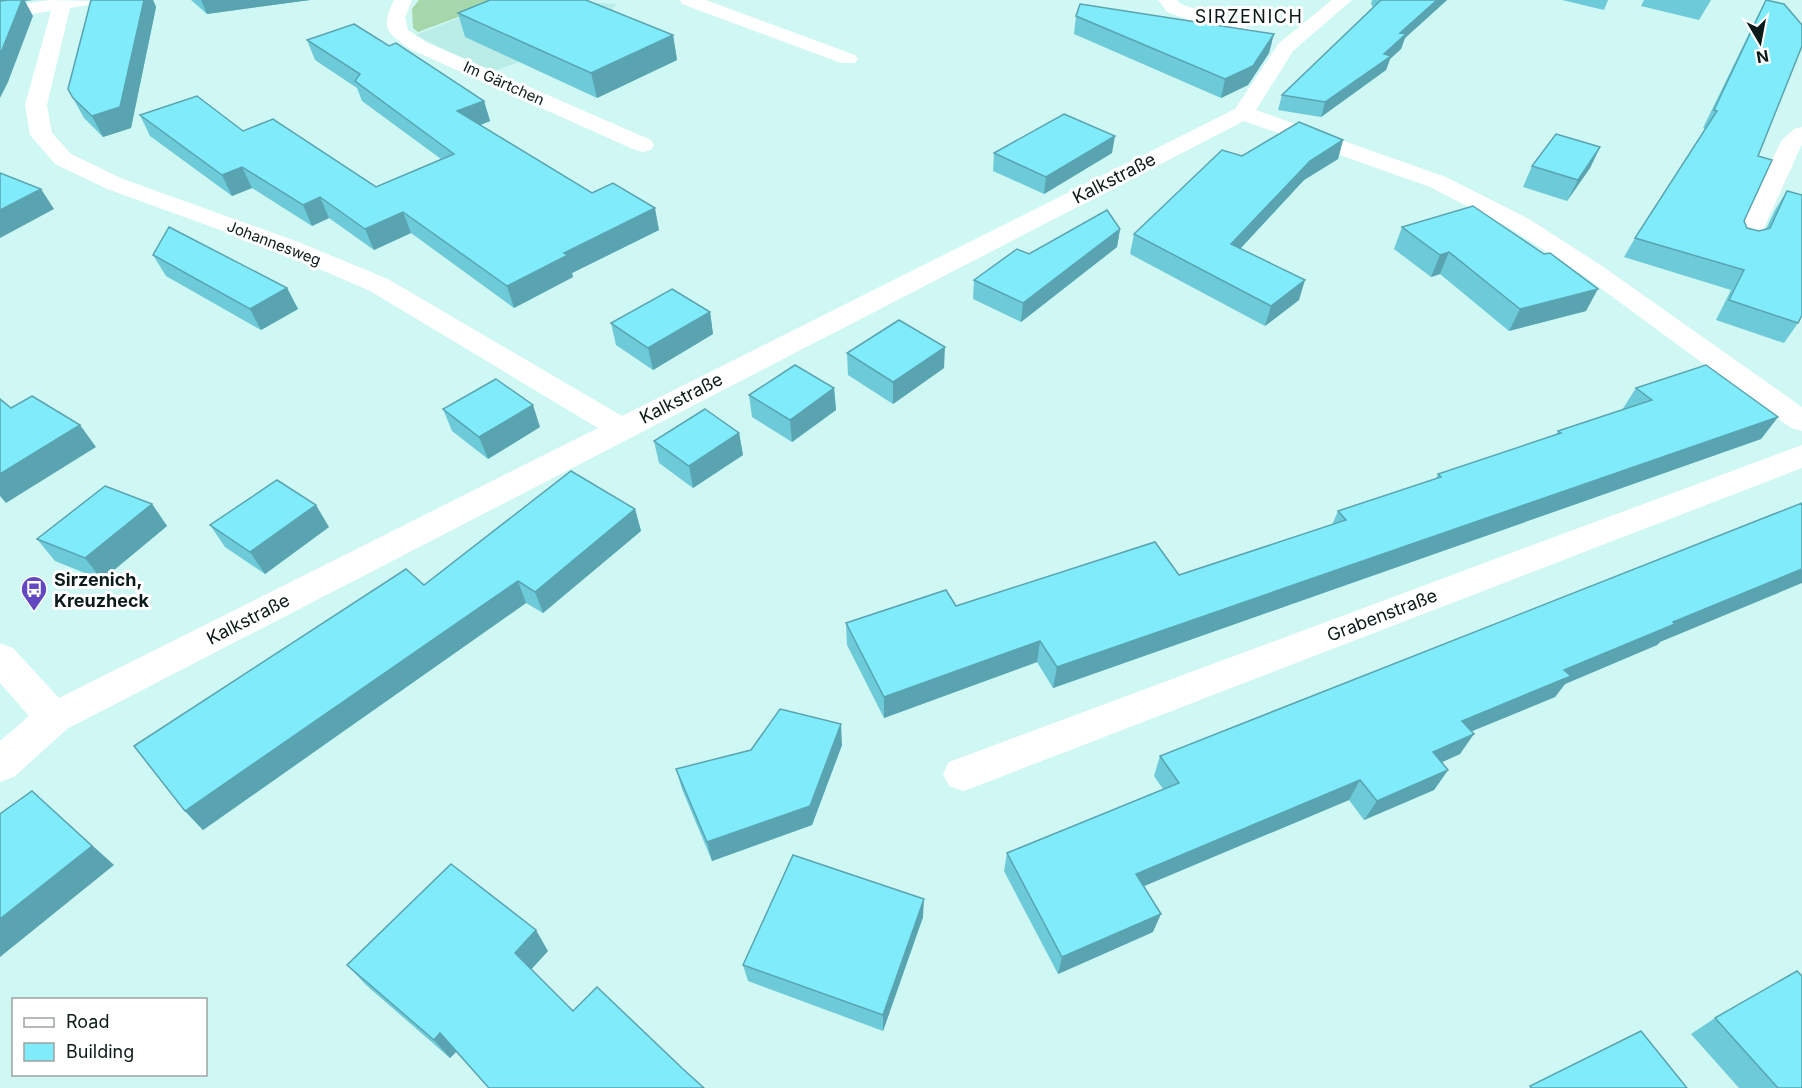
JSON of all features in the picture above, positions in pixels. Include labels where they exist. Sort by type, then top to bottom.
[{"type":"street","name":"Im Gärtchen","points":[[403,0],[395,18],[399,33],[419,46],[643,145]]},
{"type":"street","points":[[689,0],[848,59]]},
{"type":"street","points":[[1167,0],[1173,8],[1286,47]]},
{"type":"street","points":[[0,13],[71,1]]},
{"type":"street","name":"Johannesweg","points":[[71,1],[36,105],[41,135],[63,159],[115,184],[287,246],[379,285],[621,429]]},
{"type":"street","name":"Kalkstraße","points":[[0,765],[54,718],[1243,112],[1286,47],[1334,1]]},
{"type":"street","points":[[1243,112],[1438,182],[1520,224],[1593,271],[1802,421]]},
{"type":"street","points":[[1746,241],[1792,141],[1802,134]]},
{"type":"street","name":"Grabenstraße","points":[[963,774],[1802,456]]},
{"type":"street","points":[[0,658],[54,718]]},
{"type":"shaded area","points":[[504,0],[617,4],[587,35],[490,73],[416,35]]},
{"type":"green space","points":[[419,0],[504,0],[418,32],[413,28],[412,9]]},
{"type":"building","points":[[22,0],[0,55],[0,1]]},
{"type":"building","points":[[91,0],[144,0],[120,107],[92,116],[73,98],[68,89]]},
{"type":"building","points":[[490,0],[586,0],[673,35],[591,73],[458,13]]},
{"type":"building","points":[[1381,0],[1437,0],[1400,33],[1406,34],[1384,54],[1391,56],[1325,102],[1282,95]]},
{"type":"building","points":[[1766,0],[1784,4],[1802,25],[1802,46],[1758,156],[1772,160],[1744,221],[1747,228],[1759,231],[1770,228],[1787,191],[1802,195],[1802,315],[1798,323],[1729,300],[1744,270],[1635,238],[1717,111],[1714,110]]},
{"type":"building","points":[[1080,4],[1274,34],[1253,66],[1225,79],[1076,16]]},
{"type":"building","points":[[354,24],[389,46],[396,43],[484,101],[457,111],[592,193],[613,183],[655,208],[564,253],[568,255],[507,286],[403,212],[365,229],[320,197],[303,205],[242,167],[222,175],[140,115],[197,96],[243,131],[273,119],[376,187],[454,154],[355,81],[360,74],[307,40]]},
{"type":"building","points":[[1064,114],[1115,136],[1046,177],[994,153]]},
{"type":"building","points":[[1299,122],[1343,140],[1310,161],[1231,244],[1305,280],[1271,306],[1134,234],[1222,150],[1242,156]]},
{"type":"building","points":[[1556,134],[1600,147],[1578,180],[1532,166]]},
{"type":"building","points":[[0,173],[41,189],[0,210]]},
{"type":"building","points":[[1473,206],[1544,254],[1550,253],[1598,289],[1520,309],[1449,252],[1440,255],[1402,227]]},
{"type":"building","points":[[1107,210],[1120,229],[1023,303],[974,280],[1017,249],[1029,254]]},
{"type":"building","points":[[169,227],[287,288],[250,309],[153,255]]},
{"type":"building","points":[[672,289],[710,312],[648,348],[611,323]]},
{"type":"building","points":[[899,320],[945,347],[893,382],[847,353]]},
{"type":"building","points":[[795,365],[834,388],[790,420],[749,395]]},
{"type":"building","points":[[1706,365],[1778,417],[1057,667],[1040,641],[884,697],[846,623],[946,590],[956,606],[1155,542],[1179,575],[1346,520],[1338,511],[1441,477],[1438,474],[1652,400],[1636,388]]},
{"type":"building","points":[[496,379],[533,405],[479,437],[443,409]]},
{"type":"building","points":[[32,396],[80,425],[0,474],[0,399],[11,408]]},
{"type":"building","points":[[705,409],[739,433],[689,466],[654,441]]},
{"type":"building","points":[[571,471],[635,509],[535,592],[518,581],[185,811],[134,746],[406,569],[424,585]]},
{"type":"building","points":[[277,480],[316,505],[250,552],[210,525]]},
{"type":"building","points":[[105,486],[152,504],[85,558],[37,539]]},
{"type":"building","points":[[1802,503],[1802,569],[1564,670],[1571,676],[1462,721],[1474,734],[1433,752],[1448,770],[1377,801],[1360,780],[1136,874],[1161,914],[1062,957],[1007,853],[1179,783],[1160,756]]},
{"type":"building","points":[[780,709],[841,724],[810,806],[707,842],[676,769],[751,750]]},
{"type":"building","points":[[32,791],[92,846],[0,919],[0,814]]},
{"type":"building","points":[[793,855],[924,899],[883,1015],[743,965]]},
{"type":"building","points":[[451,864],[536,930],[515,953],[573,1011],[597,987],[704,1088],[489,1088],[440,1033],[434,1040],[347,965]]},
{"type":"building","points":[[1797,971],[1802,976],[1802,1088],[1778,1088],[1715,1018]]},
{"type":"building","points":[[1641,1031],[1687,1088],[1531,1088],[1530,1086]]},
{"type":"place","name":"Sirzenich, Kreuzheck","points":[[34,612]]},
{"type":"district","name":"SIRZENICH","points":[[1249,16]]}]
